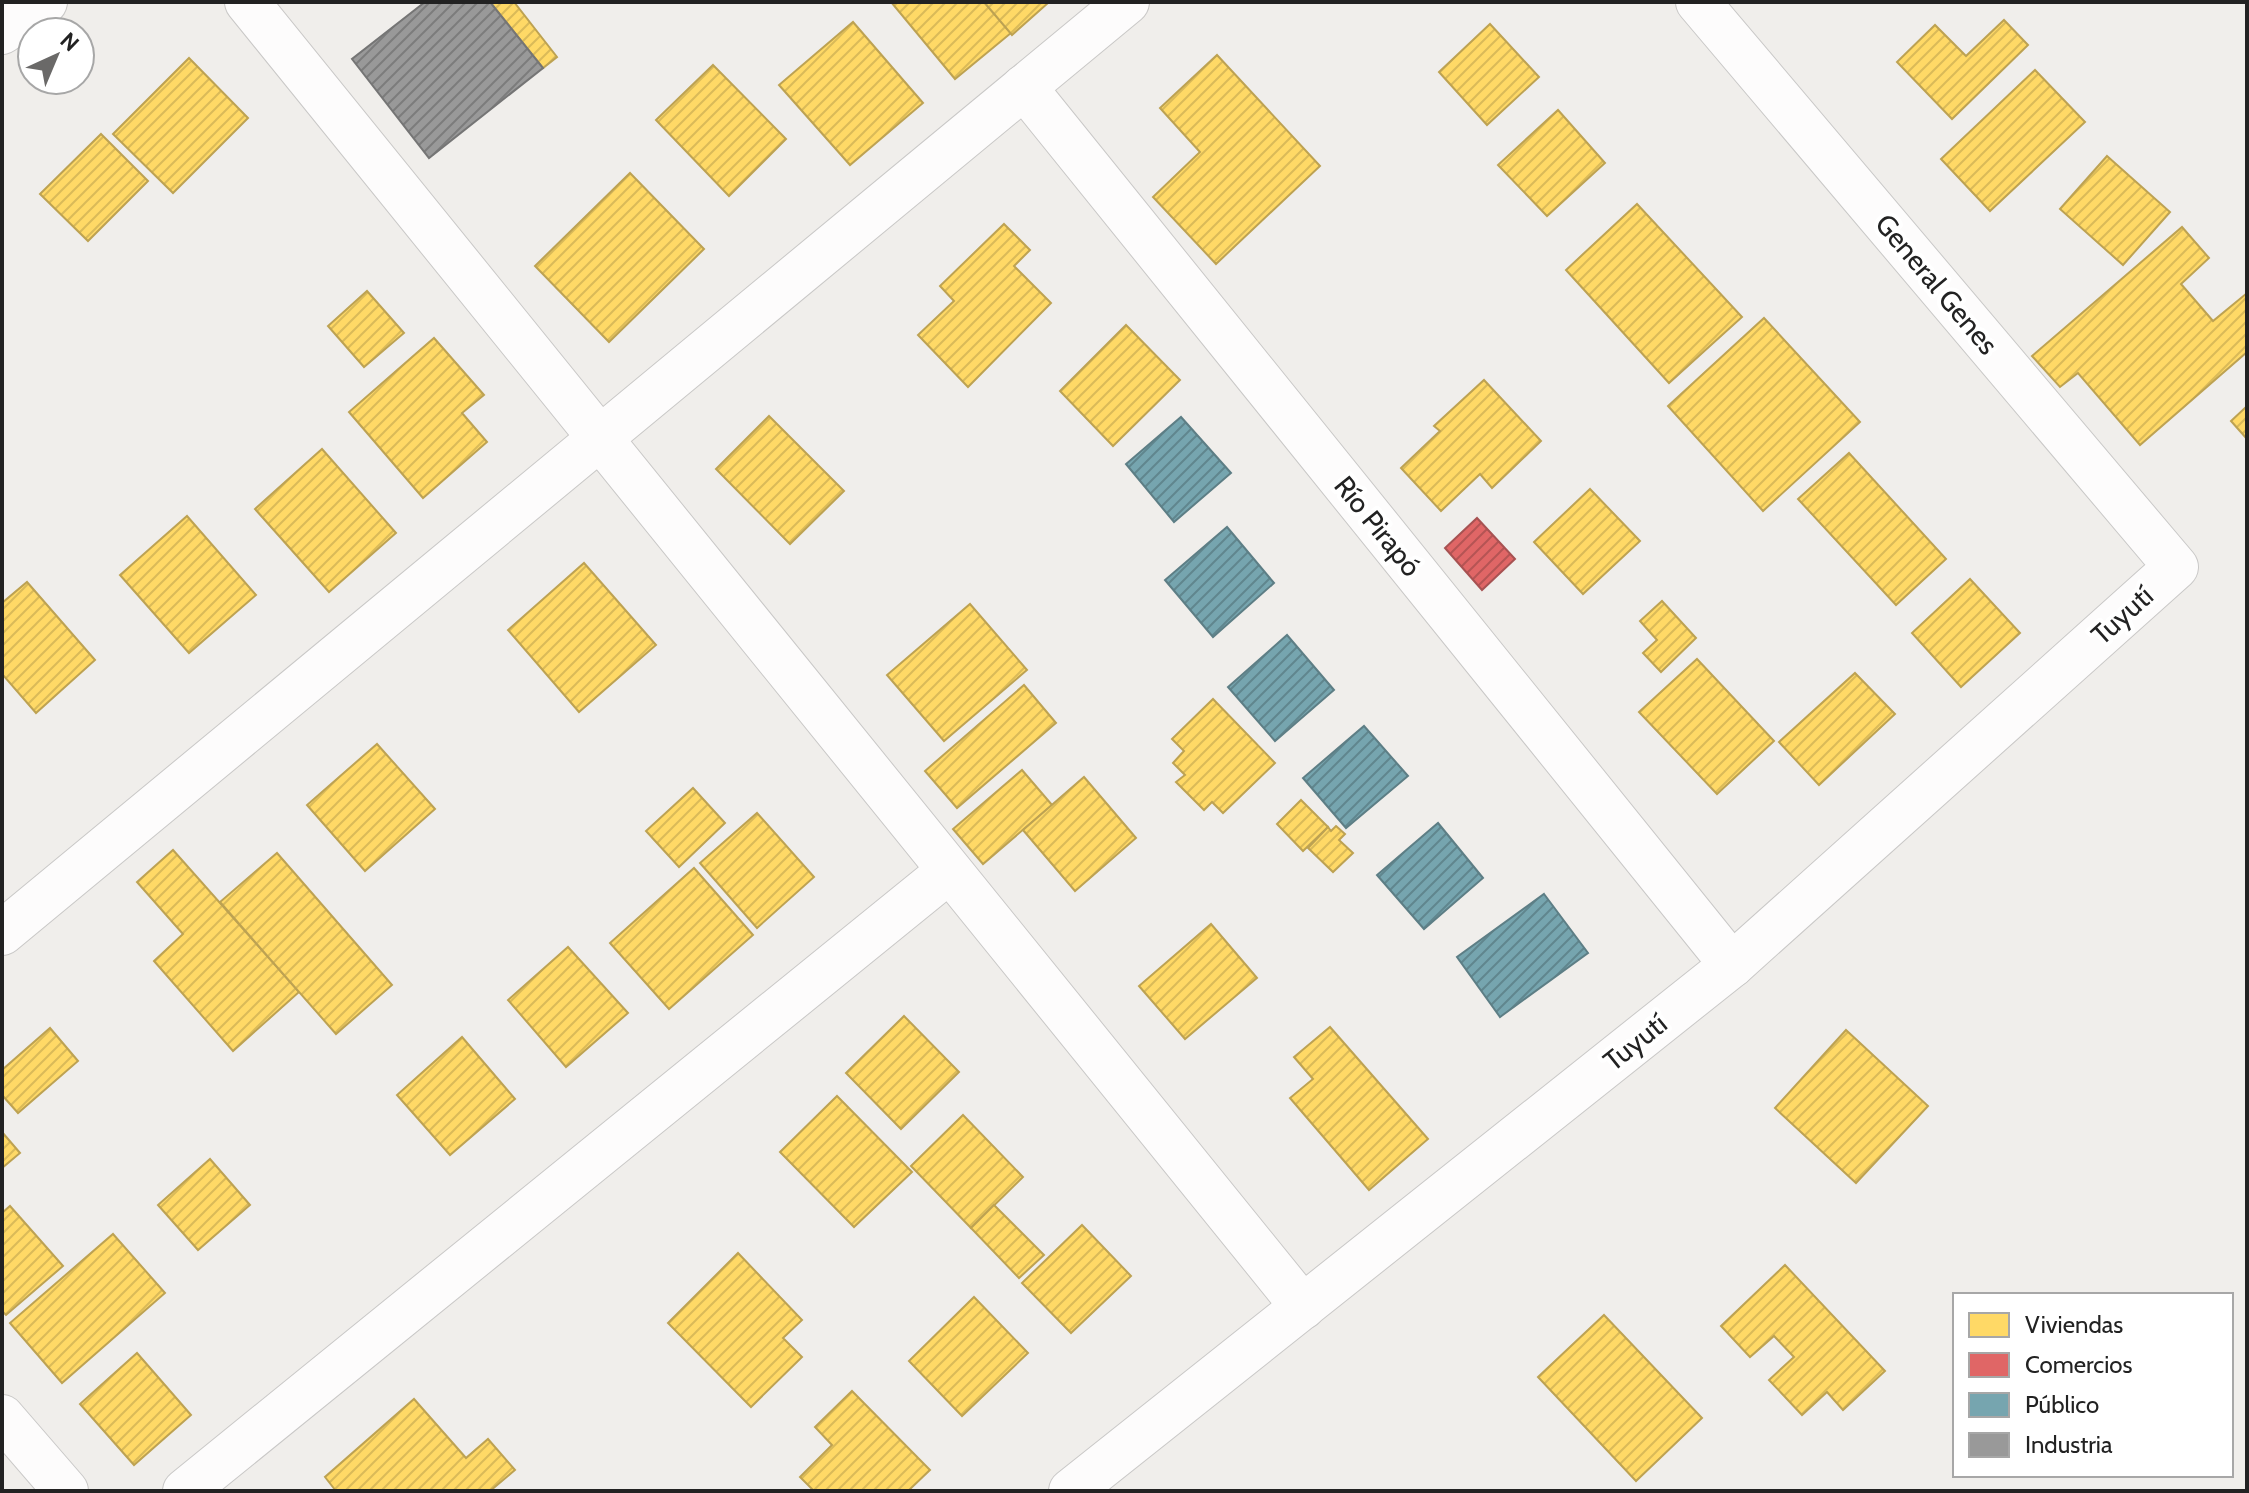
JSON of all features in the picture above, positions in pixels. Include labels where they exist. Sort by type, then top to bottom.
[{"type":"street","points":[[2,32],[45,2]]},
{"type":"street","points":[[247,2],[1303,1307]]},
{"type":"street","points":[[2,933],[1127,2]]},
{"type":"street","name":"General Genes","points":[[1698,2],[2176,567]]},
{"type":"street","name":"Río Pirapó","points":[[1024,87],[1732,965]]},
{"type":"street","name":"Tuyutí","points":[[1071,1491],[1732,965],[2176,567]]},
{"type":"street","points":[[185,1491],[949,871]]},
{"type":"street","points":[[2,1417],[66,1491]]},
{"type":"building: Viviendas","points":[[490,2],[514,2],[557,57],[543,68]]},
{"type":"building: Viviendas","points":[[891,2],[984,2],[1011,33],[955,79]]},
{"type":"building: Viviendas","points":[[984,2],[1047,2],[1048,3],[1012,35]]},
{"type":"building: Viviendas","points":[[2004,20],[2028,45],[1952,119],[1897,62],[1935,25],[1966,56]]},
{"type":"building: Viviendas","points":[[853,22],[923,103],[850,165],[779,85]]},
{"type":"building: Viviendas","points":[[1490,24],[1539,77],[1487,125],[1439,72]]},
{"type":"building: Viviendas","points":[[1217,55],[1320,166],[1216,264],[1153,197],[1200,152],[1160,108]]},
{"type":"building: Viviendas","points":[[189,58],[248,118],[173,193],[113,134]]},
{"type":"building: Viviendas","points":[[713,65],[786,139],[729,196],[656,120]]},
{"type":"building: Viviendas","points":[[2035,70],[2085,122],[1990,211],[1941,159]]},
{"type":"building: Viviendas","points":[[1558,110],[1605,163],[1547,216],[1498,165]]},
{"type":"building: Viviendas","points":[[101,134],[148,181],[88,241],[40,194]]},
{"type":"building: Viviendas","points":[[2107,156],[2170,212],[2123,265],[2060,209]]},
{"type":"building: Viviendas","points":[[630,173],[704,249],[609,342],[535,266]]},
{"type":"building: Viviendas","points":[[1637,204],[1742,317],[1669,383],[1566,270]]},
{"type":"building: Viviendas","points":[[1004,224],[1030,250],[1014,266],[1051,303],[968,387],[918,335],[954,301],[940,286]]},
{"type":"building: Viviendas","points":[[2182,227],[2209,258],[2181,284],[2213,321],[2247,293],[2247,352],[2140,445],[2078,373],[2060,387],[2032,356]]},
{"type":"building: Viviendas","points":[[367,291],[404,333],[364,367],[328,326]]},
{"type":"building: Viviendas","points":[[1764,318],[1860,422],[1763,511],[1668,406]]},
{"type":"building: Viviendas","points":[[1126,325],[1180,380],[1113,446],[1060,391]]},
{"type":"building: Viviendas","points":[[434,338],[484,395],[462,413],[487,442],[423,498],[349,412]]},
{"type":"building: Viviendas","points":[[1484,380],[1541,441],[1492,488],[1480,474],[1441,511],[1401,468],[1440,431],[1434,426]]},
{"type":"building: Viviendas","points":[[2247,406],[2247,439],[2231,421]]},
{"type":"building: Viviendas","points":[[769,416],[844,491],[790,544],[716,469]]},
{"type":"building: Viviendas","points":[[322,449],[396,533],[329,592],[255,509]]},
{"type":"building: Viviendas","points":[[1849,453],[1946,559],[1896,605],[1798,499]]},
{"type":"building: Viviendas","points":[[1590,489],[1640,541],[1583,594],[1534,542]]},
{"type":"building: Viviendas","points":[[187,516],[256,595],[189,653],[120,575]]},
{"type":"building: Viviendas","points":[[584,563],[656,645],[579,712],[508,630]]},
{"type":"building: Viviendas","points":[[1970,579],[2020,633],[1961,687],[1912,633]]},
{"type":"building: Viviendas","points":[[27,582],[95,660],[36,713],[2,674],[2,603]]},
{"type":"building: Viviendas","points":[[1662,601],[1696,638],[1661,672],[1643,653],[1657,640],[1640,621]]},
{"type":"building: Viviendas","points":[[970,604],[1027,670],[944,741],[887,675]]},
{"type":"building: Viviendas","points":[[1697,659],[1774,741],[1717,794],[1639,712]]},
{"type":"building: Viviendas","points":[[1855,673],[1895,714],[1819,785],[1779,742]]},
{"type":"building: Viviendas","points":[[1024,685],[1056,723],[957,808],[925,771]]},
{"type":"building: Viviendas","points":[[1213,699],[1275,763],[1223,813],[1212,802],[1204,810],[1176,782],[1185,775],[1173,763],[1184,751],[1172,739]]},
{"type":"building: Viviendas","points":[[377,744],[435,809],[365,871],[307,805]]},
{"type":"building: Viviendas","points":[[1022,770],[1052,805],[983,864],[953,829]]},
{"type":"building: Viviendas","points":[[1084,777],[1136,838],[1075,891],[1023,830]]},
{"type":"building: Viviendas","points":[[693,788],[725,823],[679,867],[646,831]]},
{"type":"building: Viviendas","points":[[1301,800],[1328,827],[1303,851],[1277,824]]},
{"type":"building: Viviendas","points":[[757,813],[814,877],[757,928],[700,863]]},
{"type":"building: Viviendas","points":[[1336,826],[1345,834],[1339,840],[1353,853],[1333,872],[1308,848],[1328,827],[1331,831]]},
{"type":"building: Viviendas","points":[[173,850],[299,992],[233,1051],[154,961],[183,934],[137,882]]},
{"type":"building: Viviendas","points":[[277,853],[392,985],[336,1034],[220,902]]},
{"type":"building: Viviendas","points":[[694,868],[753,935],[669,1009],[610,943]]},
{"type":"building: Viviendas","points":[[1211,924],[1257,978],[1185,1039],[1139,986]]},
{"type":"building: Viviendas","points":[[568,947],[628,1013],[566,1067],[508,1000]]},
{"type":"building: Viviendas","points":[[904,1016],[959,1072],[901,1129],[846,1073]]},
{"type":"building: Viviendas","points":[[1330,1027],[1428,1139],[1369,1190],[1290,1098],[1313,1079],[1294,1057]]},
{"type":"building: Viviendas","points":[[50,1028],[78,1061],[18,1113],[2,1095],[2,1070]]},
{"type":"building: Viviendas","points":[[1846,1030],[1928,1106],[1856,1183],[1775,1108]]},
{"type":"building: Viviendas","points":[[462,1037],[515,1099],[450,1155],[397,1095]]},
{"type":"building: Viviendas","points":[[837,1096],[912,1172],[854,1227],[780,1152]]},
{"type":"building: Viviendas","points":[[963,1115],[1023,1177],[971,1228],[911,1166]]},
{"type":"building: Viviendas","points":[[2,1132],[20,1153],[2,1168]]},
{"type":"building: Viviendas","points":[[210,1159],[250,1205],[198,1250],[158,1205]]},
{"type":"building: Viviendas","points":[[994,1205],[1044,1255],[1019,1278],[971,1228]]},
{"type":"building: Viviendas","points":[[10,1206],[63,1266],[6,1315],[2,1311],[2,1213]]},
{"type":"building: Viviendas","points":[[1082,1225],[1131,1276],[1071,1333],[1022,1283]]},
{"type":"building: Viviendas","points":[[113,1234],[165,1293],[62,1383],[10,1323]]},
{"type":"building: Viviendas","points":[[738,1253],[802,1320],[783,1338],[802,1357],[751,1407],[668,1323]]},
{"type":"building: Viviendas","points":[[1785,1265],[1885,1371],[1843,1410],[1827,1392],[1802,1415],[1769,1380],[1794,1357],[1774,1336],[1750,1357],[1721,1326]]},
{"type":"building: Viviendas","points":[[974,1297],[1028,1353],[962,1416],[909,1361]]},
{"type":"building: Viviendas","points":[[1604,1315],[1702,1418],[1636,1481],[1538,1377]]},
{"type":"building: Viviendas","points":[[137,1353],[191,1415],[134,1465],[80,1404]]},
{"type":"building: Viviendas","points":[[852,1391],[930,1470],[908,1491],[814,1491],[800,1477],[832,1445],[815,1427]]},
{"type":"building: Viviendas","points":[[414,1399],[466,1458],[488,1439],[515,1470],[490,1491],[336,1491],[325,1477]]},
{"type":"building: Comercios","points":[[1477,518],[1515,559],[1482,590],[1445,548]]},
{"type":"building: Público","points":[[1181,417],[1231,473],[1174,522],[1126,464]]},
{"type":"building: Público","points":[[1227,527],[1274,583],[1213,637],[1165,580]]},
{"type":"building: Público","points":[[1287,635],[1334,690],[1275,741],[1228,687]]},
{"type":"building: Público","points":[[1364,726],[1408,776],[1346,828],[1303,778]]},
{"type":"building: Público","points":[[1438,823],[1483,878],[1424,929],[1377,875]]},
{"type":"building: Público","points":[[1544,894],[1588,953],[1500,1017],[1457,957]]},
{"type":"building: Industria","points":[[425,2],[490,2],[543,68],[429,158],[352,59]]}]
